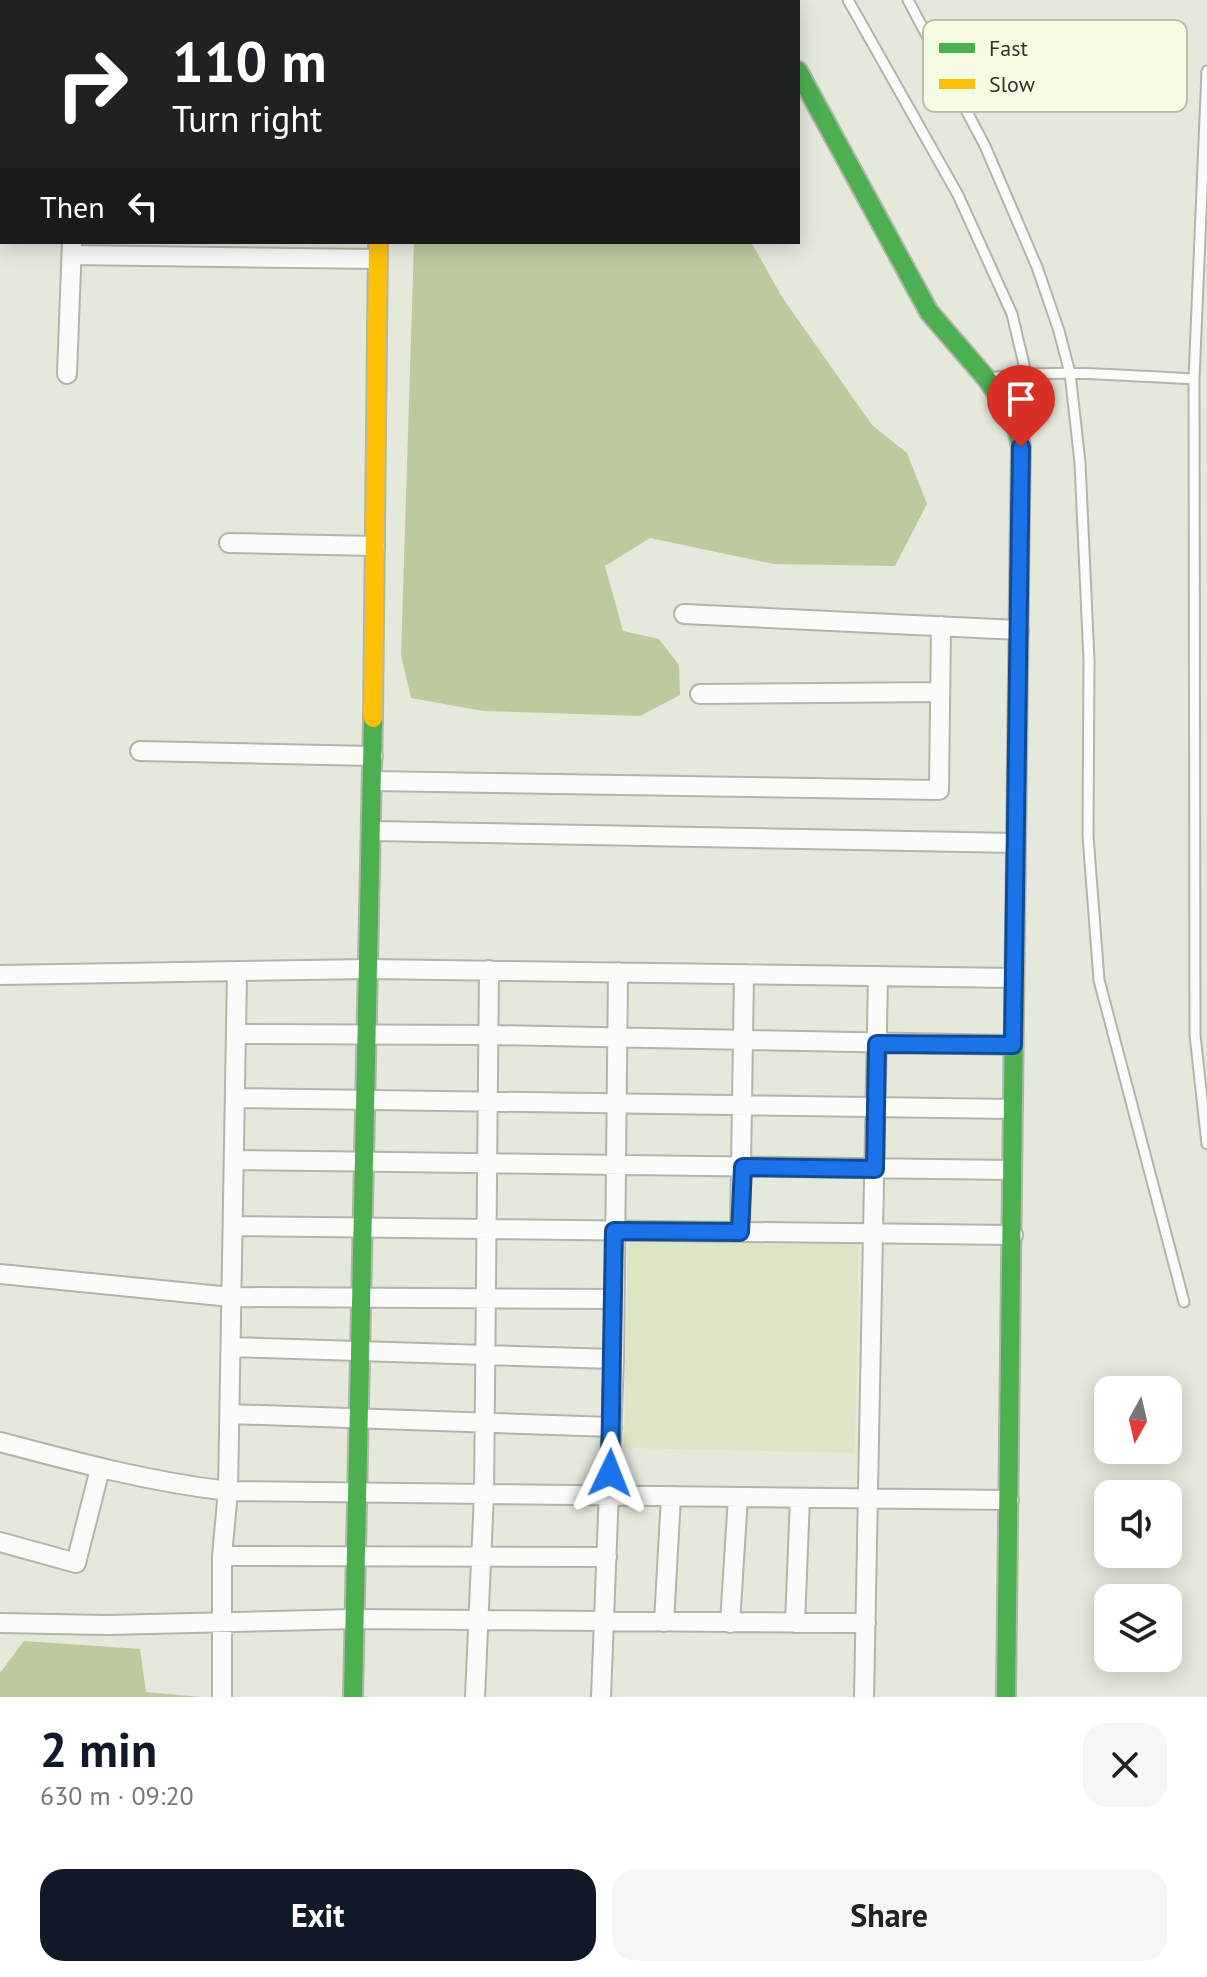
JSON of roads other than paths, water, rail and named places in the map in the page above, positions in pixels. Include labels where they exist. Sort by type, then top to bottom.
[{"type":"street","points":[[800,75],[929,312],[986,378],[1015,419],[1021,447],[1006,1697]]},
{"type":"street","points":[[67,374],[72,249],[378,251],[372,831],[353,1697]]},
{"type":"street","points":[[229,543],[375,546]]},
{"type":"street","points":[[684,614],[1019,630]]},
{"type":"street","points":[[372,781],[939,790],[941,626]]},
{"type":"street","points":[[700,694],[940,692]]},
{"type":"street","points":[[140,751],[373,756]]},
{"type":"street","points":[[372,831],[1016,843]]},
{"type":"street","points":[[0,975],[369,969],[1014,978]]},
{"type":"street","points":[[475,1697],[484,1494],[489,970]]},
{"type":"street","points":[[222,1697],[222,1556],[230,1414],[237,971]]},
{"type":"street","points":[[601,1697],[614,1359],[618,972]]},
{"type":"street","points":[[740,1232],[744,974]]},
{"type":"street","points":[[864,1697],[878,976]]},
{"type":"street","points":[[236,1034],[489,1035],[1013,1045]]},
{"type":"street","points":[[235,1098],[1013,1109]]},
{"type":"street","points":[[234,1160],[1012,1170]]},
{"type":"street","points":[[233,1226],[1013,1235]]},
{"type":"street","points":[[0,1274],[231,1297],[613,1299]]},
{"type":"street","points":[[231,1347],[614,1359]]},
{"type":"street","points":[[230,1414],[612,1427]]},
{"type":"street","points":[[0,1442],[100,1469],[190,1487],[228,1491],[1009,1500]]},
{"type":"street","points":[[0,1542],[76,1563],[100,1469]]},
{"type":"street","points":[[664,1622],[671,1496]]},
{"type":"street","points":[[730,1623],[738,1497]]},
{"type":"street","points":[[795,1623],[800,1498]]},
{"type":"street","points":[[222,1556],[607,1557]]},
{"type":"street","points":[[0,1623],[107,1625],[221,1620],[477,1619],[866,1623]]},
{"type":"lane","points":[[848,0],[958,195],[1012,314],[1026,373]]},
{"type":"lane","points":[[908,0],[923,28]]},
{"type":"lane","points":[[1207,71],[1194,379],[1195,1035],[1207,1144]]},
{"type":"lane","points":[[967,112],[1037,267],[1070,373],[1080,463],[1088,645],[1088,836],[1099,980],[1184,1302]]},
{"type":"lane","points":[[986,378],[1026,373],[1070,373],[1194,379]]}]
